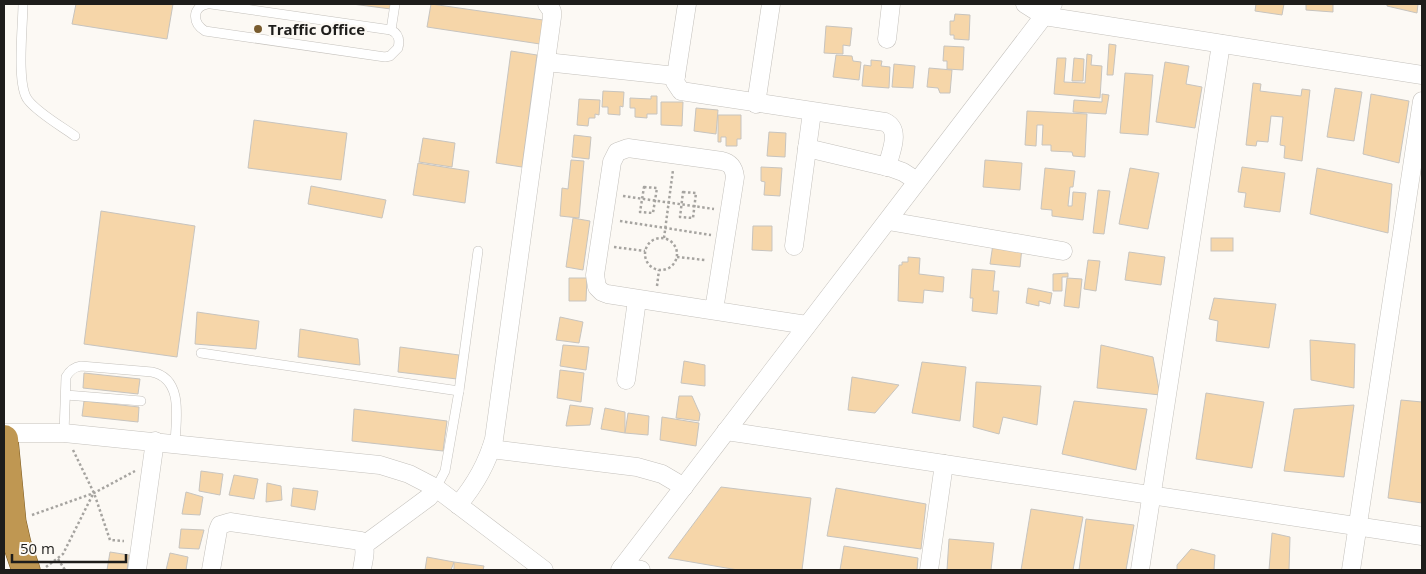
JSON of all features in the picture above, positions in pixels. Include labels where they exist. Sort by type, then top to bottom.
[{"type":"highway","points":[[4,439],[12,522],[26,570]]},
{"type":"street","points":[[458,505],[478,478],[491,449],[497,420],[552,17],[552,11],[547,4]]},
{"type":"street","points":[[687,4],[675,82],[681,91],[889,124],[895,135],[887,167]]},
{"type":"street","points":[[756,104],[771,4]]},
{"type":"street","points":[[887,39],[891,4]]},
{"type":"street","points":[[1025,4],[1221,44],[1422,75]]},
{"type":"street","points":[[621,569],[1049,10]]},
{"type":"street","points":[[1140,570],[1221,44]]},
{"type":"street","points":[[546,62],[676,76]]},
{"type":"street","points":[[1351,570],[1417,171],[1422,101]]},
{"type":"street","points":[[794,246],[812,112]]},
{"type":"street","points":[[714,310],[735,178],[732,166],[722,161],[628,148],[617,152],[612,162],[594,275],[597,287],[602,292],[637,300],[807,325]]},
{"type":"street","points":[[807,148],[887,167],[903,172],[918,182]]},
{"type":"street","points":[[888,220],[1063,251]]},
{"type":"street","points":[[626,380],[637,300]]},
{"type":"street","points":[[726,431],[1422,536]]},
{"type":"street","points":[[4,433],[64,433],[380,465],[409,474],[436,488],[544,570]]},
{"type":"street","points":[[137,570],[156,441]]},
{"type":"street","points":[[491,449],[637,467],[662,474],[684,487]]},
{"type":"street","points":[[928,570],[944,464]]},
{"type":"street","points":[[364,545],[429,497],[436,488]]},
{"type":"street","points":[[210,570],[220,525],[230,522],[356,539],[364,545],[362,570]]},
{"type":"street","points":[[621,569],[641,570]]},
{"type":"lane","points":[[23,4],[21,79],[24,95],[34,106],[75,136]]},
{"type":"lane","points":[[209,4],[391,30],[399,37],[398,48],[390,56],[385,57],[205,31],[195,22],[195,15],[197,9],[202,5],[209,4]]},
{"type":"lane","points":[[391,30],[395,4]]},
{"type":"lane","points":[[436,488],[444,471],[459,391],[478,251]]},
{"type":"lane","points":[[201,353],[459,391]]},
{"type":"lane","points":[[64,433],[66,377],[75,367],[81,366],[157,373],[166,380],[176,397],[177,409],[174,443]]},
{"type":"lane","points":[[66,395],[141,401]]},
{"type":"path","points":[[664,238],[675,155]]},
{"type":"path","points":[[644,186],[657,188],[653,213],[640,212],[642,199],[644,186]]},
{"type":"path","points":[[683,192],[696,193],[693,218],[680,216],[682,205],[683,192]]},
{"type":"path","points":[[607,194],[729,212]]},
{"type":"path","points":[[603,218],[725,238]]},
{"type":"path","points":[[664,238],[674,243],[677,257],[670,268],[659,270],[649,265],[646,260],[645,251],[648,244],[653,240],[664,238]]},
{"type":"path","points":[[599,245],[645,251]]},
{"type":"path","points":[[677,257],[721,262]]},
{"type":"path","points":[[64,433],[94,493],[110,540],[141,543]]},
{"type":"path","points":[[12,522],[94,493],[152,462]]},
{"type":"path","points":[[40,570],[63,554],[94,493]]},
{"type":"path","points":[[58,559],[65,570]]},
{"type":"building","points":[[76,4],[173,4],[167,39],[72,24]]},
{"type":"building","points":[[352,4],[392,4],[391,9]]},
{"type":"building","points":[[431,4],[543,20],[540,44],[427,27]]},
{"type":"building","points":[[1256,4],[1284,4],[1282,15],[1255,11]]},
{"type":"building","points":[[1306,4],[1333,4],[1333,12],[1306,10]]},
{"type":"building","points":[[1387,4],[1418,4],[1417,13],[1387,6]]},
{"type":"building","points":[[955,14],[970,15],[969,40],[954,39],[954,35],[950,35],[950,21],[954,21]]},
{"type":"building","points":[[826,26],[852,28],[850,46],[843,45],[843,54],[824,53]]},
{"type":"building","points":[[1109,44],[1116,45],[1113,75],[1107,75]]},
{"type":"building","points":[[944,46],[964,47],[963,70],[947,69],[947,61],[943,61]]},
{"type":"building","points":[[511,51],[537,55],[522,167],[496,163]]},
{"type":"building","points":[[1087,54],[1092,55],[1091,65],[1102,66],[1100,98],[1054,94],[1057,58],[1066,58],[1064,82],[1085,83]]},
{"type":"building","points":[[836,55],[852,56],[853,61],[861,62],[859,80],[833,77]]},
{"type":"building","points":[[1074,58],[1084,59],[1083,81],[1072,81]]},
{"type":"building","points":[[871,60],[882,61],[881,66],[890,67],[889,88],[862,86],[864,65],[871,66]]},
{"type":"building","points":[[1165,62],[1189,66],[1186,84],[1202,87],[1195,128],[1156,122]]},
{"type":"building","points":[[894,64],[915,66],[913,88],[892,87]]},
{"type":"building","points":[[929,68],[952,70],[950,93],[940,93],[938,88],[927,87]]},
{"type":"building","points":[[1125,73],[1153,75],[1148,135],[1120,133]]},
{"type":"building","points":[[1253,83],[1261,84],[1260,91],[1301,96],[1302,89],[1310,90],[1302,161],[1284,158],[1285,146],[1280,145],[1283,117],[1271,116],[1268,142],[1257,141],[1256,146],[1246,145]]},
{"type":"building","points":[[1335,88],[1362,92],[1354,141],[1327,137]]},
{"type":"building","points":[[603,91],[624,92],[623,107],[620,106],[620,115],[608,114],[608,107],[602,107]]},
{"type":"building","points":[[1102,94],[1109,95],[1106,114],[1073,112],[1074,100],[1102,102]]},
{"type":"building","points":[[1371,94],[1409,101],[1399,163],[1363,154]]},
{"type":"building","points":[[651,96],[657,96],[657,114],[647,114],[647,118],[635,117],[635,108],[630,108],[630,98],[651,99]]},
{"type":"building","points":[[579,99],[600,100],[599,115],[595,114],[595,118],[589,118],[588,126],[577,125]]},
{"type":"building","points":[[661,102],[683,102],[682,126],[661,125]]},
{"type":"building","points":[[696,108],[718,110],[716,134],[694,131]]},
{"type":"building","points":[[1027,111],[1087,114],[1085,157],[1073,156],[1072,152],[1051,151],[1051,145],[1042,145],[1043,125],[1037,125],[1036,146],[1025,145]]},
{"type":"building","points":[[718,115],[741,115],[741,139],[737,139],[737,146],[726,146],[726,137],[721,137],[721,142],[718,142]]},
{"type":"building","points":[[254,120],[347,133],[341,180],[248,168]]},
{"type":"building","points":[[769,132],[786,133],[785,157],[767,156]]},
{"type":"building","points":[[574,135],[591,137],[589,159],[572,157]]},
{"type":"building","points":[[423,138],[455,143],[452,167],[419,162]]},
{"type":"building","points":[[571,160],[584,161],[579,218],[560,216],[562,188],[568,189]]},
{"type":"building","points":[[985,160],[1022,163],[1020,190],[983,187]]},
{"type":"building","points":[[418,163],[469,171],[465,203],[413,195]]},
{"type":"building","points":[[761,167],[782,168],[780,196],[764,195],[765,182],[761,181]]},
{"type":"building","points":[[1242,167],[1285,173],[1280,212],[1244,207],[1246,193],[1238,192]]},
{"type":"building","points":[[1045,168],[1075,171],[1073,187],[1070,187],[1068,206],[1072,206],[1073,192],[1086,193],[1083,220],[1052,216],[1052,210],[1041,209]]},
{"type":"building","points":[[1130,168],[1159,173],[1148,229],[1119,224]]},
{"type":"building","points":[[1317,168],[1392,184],[1388,233],[1310,214]]},
{"type":"building","points":[[311,186],[386,200],[382,218],[308,204]]},
{"type":"building","points":[[1098,190],[1110,191],[1104,234],[1093,233]]},
{"type":"building","points":[[101,211],[195,226],[177,357],[84,344]]},
{"type":"building","points":[[573,218],[590,221],[583,270],[566,267]]},
{"type":"building","points":[[753,226],[772,226],[772,251],[752,250]]},
{"type":"building","points":[[1211,238],[1233,238],[1233,251],[1211,251]]},
{"type":"building","points":[[993,244],[1022,247],[1020,267],[990,264]]},
{"type":"building","points":[[1129,252],[1165,257],[1161,285],[1125,280]]},
{"type":"building","points":[[908,257],[920,258],[919,274],[944,277],[943,292],[924,290],[923,303],[898,301],[899,265],[902,265],[902,262],[908,262]]},
{"type":"building","points":[[1088,260],[1100,261],[1096,291],[1084,289]]},
{"type":"building","points":[[972,269],[995,271],[993,291],[999,291],[997,314],[972,311],[973,298],[970,298]]},
{"type":"building","points":[[1068,273],[1068,277],[1062,277],[1062,291],[1053,291],[1053,274]]},
{"type":"building","points":[[569,278],[587,278],[586,301],[569,301]]},
{"type":"building","points":[[1067,278],[1082,279],[1079,308],[1064,306]]},
{"type":"building","points":[[1028,288],[1052,293],[1050,304],[1039,301],[1039,306],[1026,303]]},
{"type":"building","points":[[1214,298],[1276,304],[1269,348],[1216,341],[1218,321],[1209,319]]},
{"type":"building","points":[[197,312],[259,321],[256,349],[195,344]]},
{"type":"building","points":[[560,317],[583,322],[579,343],[556,340]]},
{"type":"building","points":[[300,329],[358,339],[360,365],[298,357]]},
{"type":"building","points":[[1310,340],[1355,344],[1354,388],[1311,380]]},
{"type":"building","points":[[563,345],[589,347],[586,370],[560,366]]},
{"type":"building","points":[[1101,345],[1153,357],[1160,395],[1097,388]]},
{"type":"building","points":[[400,347],[459,355],[457,379],[398,372]]},
{"type":"building","points":[[684,361],[705,365],[705,386],[681,383]]},
{"type":"building","points":[[922,362],[966,367],[960,421],[912,413]]},
{"type":"building","points":[[560,370],[584,373],[581,402],[557,398]]},
{"type":"building","points":[[84,373],[140,379],[138,394],[83,388]]},
{"type":"building","points":[[852,377],[899,385],[875,413],[848,410]]},
{"type":"building","points":[[976,382],[1041,386],[1037,425],[1003,417],[999,434],[973,427]]},
{"type":"building","points":[[1206,393],[1264,402],[1252,468],[1196,459]]},
{"type":"building","points":[[679,396],[692,396],[700,414],[699,421],[676,418]]},
{"type":"building","points":[[1401,400],[1422,402],[1422,503],[1388,498]]},
{"type":"building","points":[[84,401],[139,407],[138,422],[82,416]]},
{"type":"building","points":[[1074,401],[1147,409],[1136,470],[1062,454]]},
{"type":"building","points":[[570,405],[593,408],[590,425],[566,426]]},
{"type":"building","points":[[1354,405],[1344,477],[1284,471],[1294,409]]},
{"type":"building","points":[[605,408],[625,412],[625,433],[601,429]]},
{"type":"building","points":[[354,409],[447,421],[443,451],[352,441]]},
{"type":"building","points":[[628,413],[649,416],[648,435],[625,433]]},
{"type":"building","points":[[662,417],[699,423],[696,446],[660,440]]},
{"type":"building","points":[[201,471],[223,474],[220,495],[199,491]]},
{"type":"building","points":[[234,475],[258,479],[254,499],[229,495]]},
{"type":"building","points":[[267,483],[281,486],[282,500],[266,502]]},
{"type":"building","points":[[721,487],[811,498],[802,570],[738,570],[668,558]]},
{"type":"building","points":[[293,488],[318,491],[315,510],[291,506]]},
{"type":"building","points":[[836,488],[926,504],[921,549],[827,536]]},
{"type":"building","points":[[186,492],[203,497],[200,515],[182,514]]},
{"type":"building","points":[[1031,509],[1083,517],[1073,570],[1021,570]]},
{"type":"building","points":[[1086,519],[1134,525],[1126,570],[1079,570]]},
{"type":"building","points":[[181,529],[204,530],[199,549],[179,548]]},
{"type":"building","points":[[1272,533],[1290,537],[1289,570],[1269,570]]},
{"type":"building","points":[[949,539],[994,543],[991,570],[947,570]]},
{"type":"building","points":[[844,546],[918,558],[917,570],[840,570]]},
{"type":"building","points":[[1191,549],[1215,555],[1214,570],[1177,570],[1177,565]]},
{"type":"building","points":[[110,552],[129,555],[127,570],[107,570]]},
{"type":"building","points":[[170,553],[188,557],[186,570],[166,570]]},
{"type":"building","points":[[427,557],[454,562],[451,570],[425,570]]},
{"type":"building","points":[[454,562],[484,566],[483,570],[454,570]]},
{"type":"place","name":"Traffic Office","points":[[258,29]]}]
